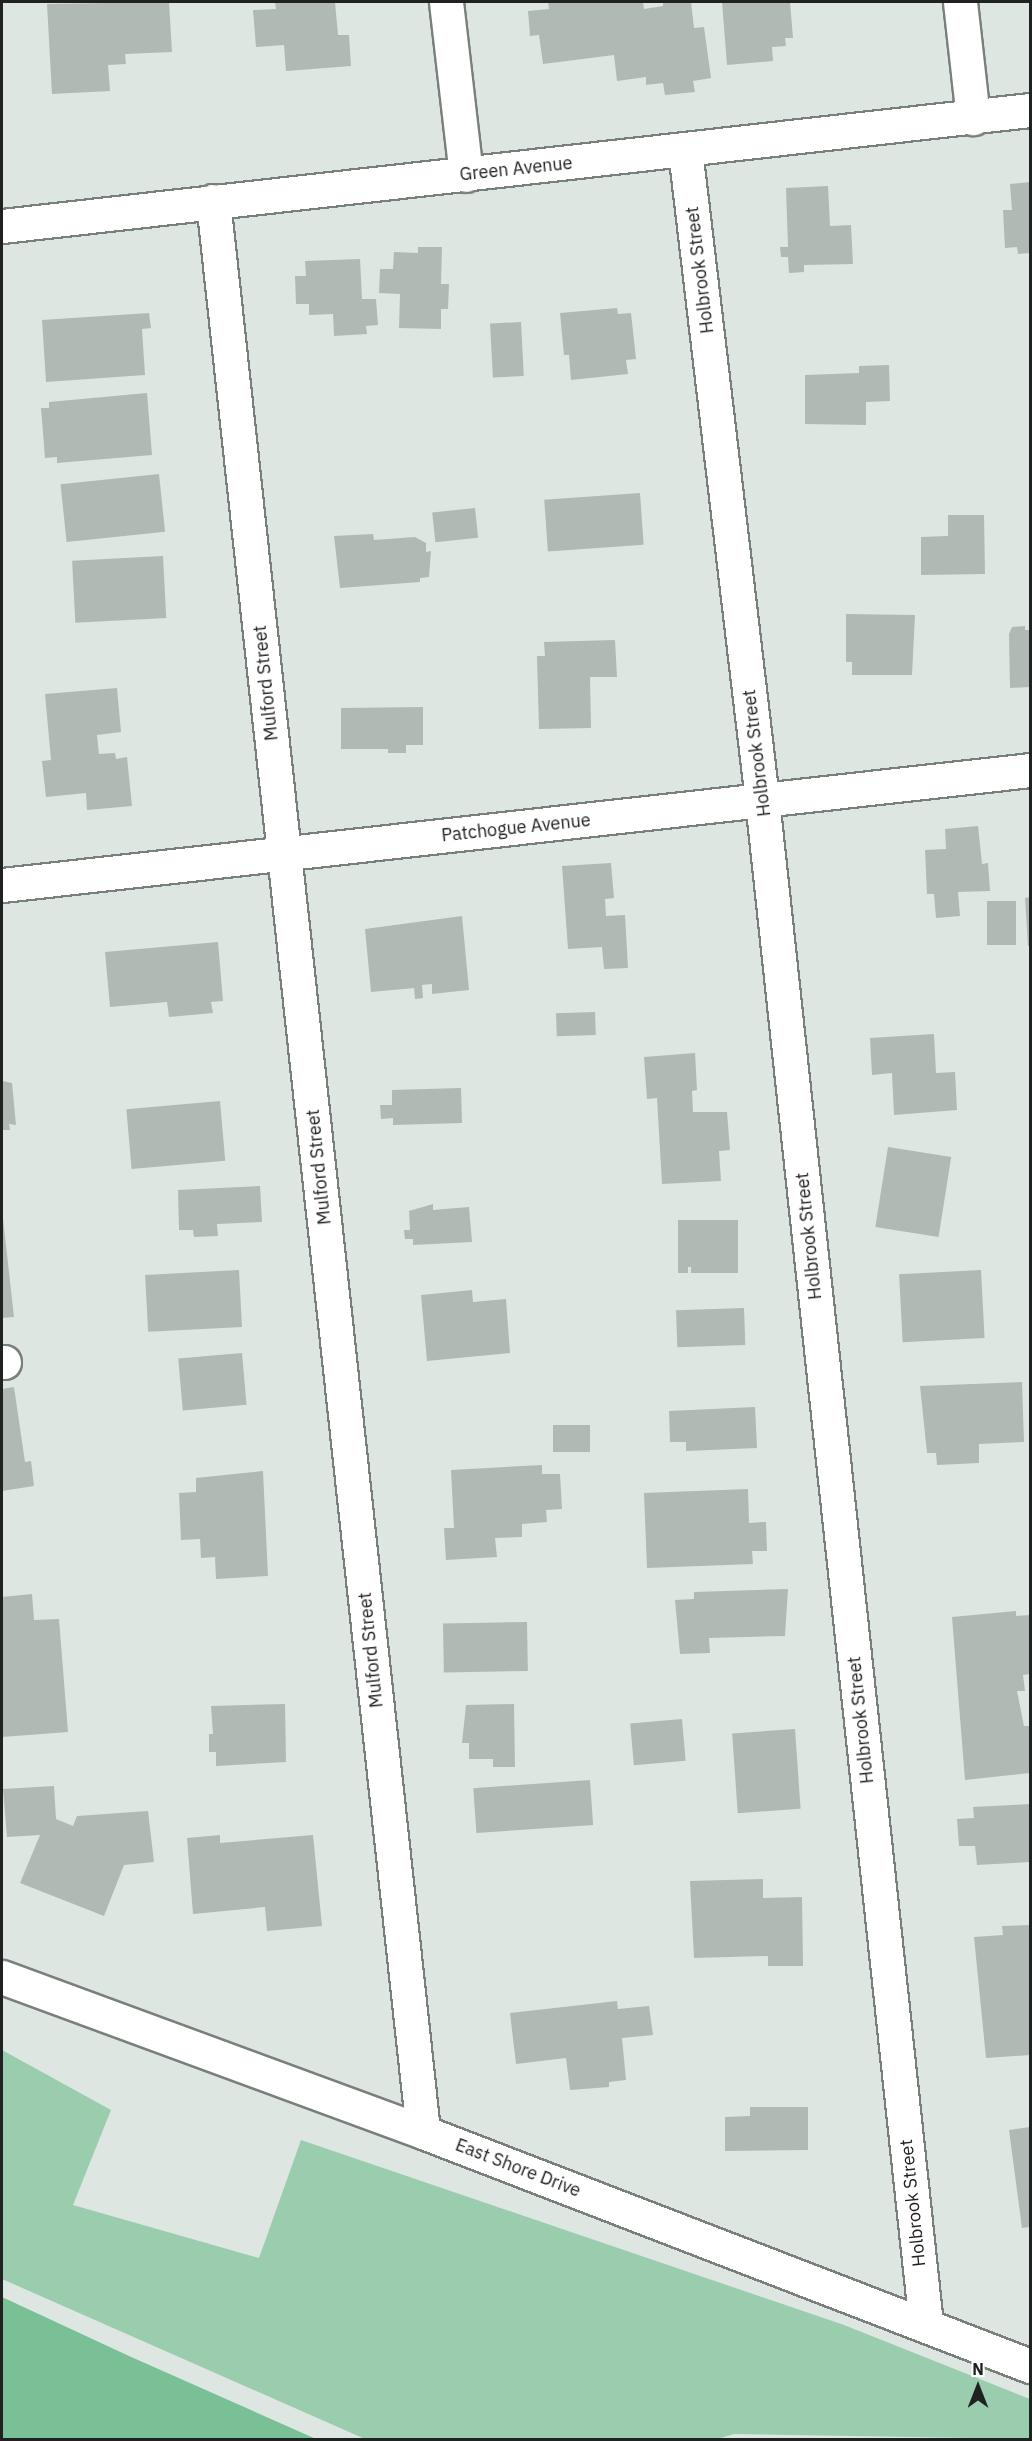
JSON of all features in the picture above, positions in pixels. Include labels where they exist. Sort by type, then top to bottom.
[{"type":"street","points":[[446,2],[466,175]]},
{"type":"street","points":[[960,2],[973,118]]},
{"type":"street","name":"Green Avenue","points":[[2,226],[1030,110]]},
{"type":"street","name":"Holbrook Street","points":[[685,150],[762,800],[926,2324]]},
{"type":"street","name":"Mulford Street","points":[[213,201],[423,2132]]},
{"type":"street","name":"Patchogue Avenue","points":[[2,885],[1030,770]]},
{"type":"street","name":"East Shore Drive","points":[[2,1977],[423,2132],[926,2324],[1030,2367]]},
{"type":"shaded area","points":[[2,2050],[111,2110],[73,2205],[259,2258],[301,2140],[844,2325],[1030,2399],[1030,2439],[734,2434],[714,2440],[365,2439],[2,2279]]},
{"type":"shaded area","points":[[2,2297],[129,2356],[316,2439],[2,2439]]},
{"type":"building","points":[[169,2],[172,52],[125,54],[126,64],[108,65],[110,91],[52,94],[47,4]]},
{"type":"building","points":[[275,2],[335,2],[338,35],[349,35],[351,66],[286,71],[284,45],[256,47],[253,10],[276,9]]},
{"type":"building","points":[[548,2],[643,2],[644,9],[663,6],[663,2],[691,2],[694,28],[704,27],[711,78],[693,81],[695,92],[665,95],[663,83],[646,85],[646,77],[617,81],[614,55],[543,64],[539,35],[530,36],[528,11],[549,9]]},
{"type":"building","points":[[722,2],[790,2],[793,38],[785,38],[786,46],[772,47],[773,61],[727,65]]},
{"type":"building","points":[[1030,182],[1030,253],[1018,254],[1017,247],[1005,248],[1003,210],[1012,210],[1010,184]]},
{"type":"building","points":[[828,186],[830,226],[851,225],[853,264],[804,265],[804,272],[789,273],[788,257],[781,257],[780,247],[788,247],[786,188]]},
{"type":"building","points":[[418,247],[442,247],[441,284],[449,284],[448,309],[441,309],[441,329],[399,328],[400,294],[379,293],[380,269],[393,269],[394,252],[418,253]]},
{"type":"building","points":[[360,259],[362,299],[376,299],[378,325],[366,326],[367,334],[334,336],[333,314],[309,315],[309,304],[296,304],[295,276],[306,276],[305,261]]},
{"type":"building","points":[[617,308],[618,314],[631,313],[636,359],[626,360],[628,374],[571,380],[569,355],[564,355],[560,313]]},
{"type":"building","points":[[149,313],[151,328],[142,329],[145,375],[46,382],[42,320]]},
{"type":"building","points":[[521,322],[524,376],[493,378],[490,324]]},
{"type":"building","points":[[889,365],[890,401],[866,402],[866,425],[805,424],[805,375],[859,373],[859,366]]},
{"type":"building","points":[[147,393],[152,455],[57,463],[57,457],[45,458],[41,408],[49,408],[49,402]]},
{"type":"building","points":[[159,474],[165,532],[67,542],[61,484]]},
{"type":"building","points":[[640,493],[644,545],[548,552],[544,500]]},
{"type":"building","points":[[475,508],[478,538],[435,542],[432,512]]},
{"type":"building","points":[[948,515],[984,515],[985,574],[921,575],[921,537],[948,536]]},
{"type":"building","points":[[373,534],[374,540],[415,537],[426,543],[426,552],[431,551],[429,577],[420,578],[420,582],[340,588],[334,536]]},
{"type":"building","points":[[163,556],[166,618],[75,623],[72,561]]},
{"type":"building","points":[[846,614],[915,615],[912,675],[852,675],[852,662],[846,662]]},
{"type":"building","points":[[1025,626],[1025,630],[1030,630],[1030,687],[1010,688],[1009,634],[1012,627]]},
{"type":"building","points":[[615,640],[617,677],[590,677],[591,728],[539,729],[537,656],[545,656],[544,642]]},
{"type":"building","points":[[117,688],[121,732],[97,735],[99,754],[115,753],[116,759],[127,757],[132,806],[87,810],[86,793],[46,797],[42,761],[51,760],[45,694]]},
{"type":"building","points":[[423,707],[423,745],[406,745],[406,753],[388,753],[388,749],[341,749],[341,708]]},
{"type":"building","points":[[978,826],[982,864],[988,863],[990,891],[958,892],[960,916],[936,918],[934,894],[927,894],[925,850],[946,849],[945,829]]},
{"type":"building","points":[[611,863],[614,898],[605,899],[606,916],[625,915],[628,968],[604,969],[602,947],[568,949],[562,866]]},
{"type":"building","points":[[1030,897],[1030,946],[1028,946],[1025,898]]},
{"type":"building","points":[[987,901],[1016,901],[1016,945],[987,945]]},
{"type":"building","points":[[462,916],[469,990],[432,994],[432,984],[422,985],[423,998],[415,999],[414,988],[371,992],[365,929]]},
{"type":"building","points":[[218,942],[223,1001],[211,1002],[213,1013],[169,1017],[167,1002],[110,1007],[105,952]]},
{"type":"building","points":[[595,1012],[596,1035],[557,1036],[556,1013]]},
{"type":"building","points":[[934,1034],[936,1073],[955,1072],[957,1110],[894,1115],[892,1073],[872,1075],[870,1038]]},
{"type":"building","points":[[695,1053],[697,1090],[692,1091],[693,1112],[727,1112],[730,1150],[719,1151],[721,1181],[662,1184],[657,1098],[647,1099],[644,1057]]},
{"type":"building","points":[[2,1081],[12,1083],[16,1125],[9,1124],[10,1130],[2,1130]]},
{"type":"building","points":[[461,1088],[462,1123],[393,1125],[393,1118],[381,1119],[380,1105],[392,1105],[392,1090]]},
{"type":"building","points":[[220,1101],[225,1161],[132,1169],[126,1109]]},
{"type":"building","points":[[888,1147],[951,1157],[939,1237],[875,1227]]},
{"type":"building","points":[[260,1186],[262,1222],[217,1224],[218,1236],[194,1237],[193,1230],[179,1230],[178,1190]]},
{"type":"building","points":[[433,1204],[433,1210],[469,1207],[472,1242],[413,1245],[413,1239],[405,1239],[404,1230],[410,1230],[409,1211]]},
{"type":"building","points":[[2,1210],[14,1317],[2,1318]]},
{"type":"building","points":[[678,1220],[738,1220],[738,1273],[691,1273],[691,1267],[688,1267],[688,1273],[678,1273]]},
{"type":"building","points":[[239,1270],[242,1327],[148,1332],[145,1275]]},
{"type":"building","points":[[981,1270],[985,1338],[903,1342],[899,1274]]},
{"type":"building","points":[[472,1290],[473,1302],[506,1299],[510,1353],[427,1361],[421,1295]]},
{"type":"building","points":[[744,1308],[745,1345],[677,1347],[676,1310]]},
{"type":"building","points":[[242,1353],[247,1405],[183,1410],[178,1359]]},
{"type":"building","points":[[1022,1382],[1024,1442],[979,1444],[979,1463],[937,1465],[936,1453],[927,1453],[920,1386]]},
{"type":"building","points":[[14,1387],[25,1462],[31,1461],[34,1486],[2,1491],[2,1389]]},
{"type":"building","points":[[755,1407],[757,1448],[686,1451],[686,1442],[670,1442],[669,1411]]},
{"type":"building","points":[[553,1425],[590,1425],[590,1452],[553,1452]]},
{"type":"building","points":[[542,1465],[542,1474],[560,1474],[562,1509],[546,1510],[547,1522],[522,1524],[522,1537],[495,1538],[497,1557],[446,1560],[444,1528],[454,1528],[451,1470]]},
{"type":"building","points":[[263,1471],[268,1576],[216,1579],[215,1557],[201,1558],[200,1539],[181,1540],[179,1493],[196,1492],[196,1478]]},
{"type":"building","points":[[748,1489],[749,1523],[766,1522],[767,1551],[752,1551],[753,1564],[647,1568],[644,1493]]},
{"type":"building","points":[[788,1589],[785,1636],[709,1638],[710,1653],[680,1654],[675,1600],[694,1599],[694,1592]]},
{"type":"building","points":[[32,1594],[34,1620],[59,1619],[68,1732],[2,1737],[2,1597]]},
{"type":"building","points":[[1016,1611],[1016,1616],[1030,1615],[1030,1674],[1023,1675],[1025,1691],[1017,1691],[1024,1726],[1030,1726],[1030,1773],[965,1780],[952,1617]]},
{"type":"building","points":[[527,1622],[528,1671],[444,1672],[443,1623]]},
{"type":"building","points":[[285,1704],[286,1762],[216,1766],[216,1752],[209,1752],[209,1734],[213,1734],[211,1706]]},
{"type":"building","points":[[514,1704],[515,1767],[493,1767],[493,1759],[469,1759],[469,1743],[462,1743],[466,1705]]},
{"type":"building","points":[[682,1719],[686,1761],[634,1765],[630,1724]]},
{"type":"building","points":[[795,1729],[801,1809],[738,1813],[732,1733]]},
{"type":"building","points":[[590,1780],[593,1825],[476,1833],[473,1788]]},
{"type":"building","points":[[54,1786],[56,1819],[73,1826],[77,1816],[148,1811],[154,1862],[124,1865],[104,1916],[20,1883],[40,1835],[7,1837],[3,1789]]},
{"type":"building","points":[[1030,1804],[1030,1862],[977,1865],[975,1846],[959,1846],[957,1819],[974,1818],[973,1807]]},
{"type":"building","points":[[220,1835],[220,1843],[313,1835],[322,1926],[267,1931],[265,1907],[193,1914],[187,1838]]},
{"type":"building","points":[[763,1879],[763,1898],[802,1897],[803,1966],[768,1966],[768,1956],[694,1958],[690,1881]]},
{"type":"building","points":[[1030,1925],[1030,2055],[986,2058],[974,1937],[1003,1935],[1002,1926]]},
{"type":"building","points":[[617,2001],[618,2009],[649,2006],[653,2035],[622,2038],[626,2080],[609,2082],[609,2087],[570,2090],[566,2058],[516,2064],[510,2013]]},
{"type":"building","points":[[750,2107],[808,2107],[808,2150],[725,2151],[725,2117],[750,2116]]},
{"type":"building","points":[[1030,2127],[1030,2227],[1022,2228],[1009,2130]]}]
